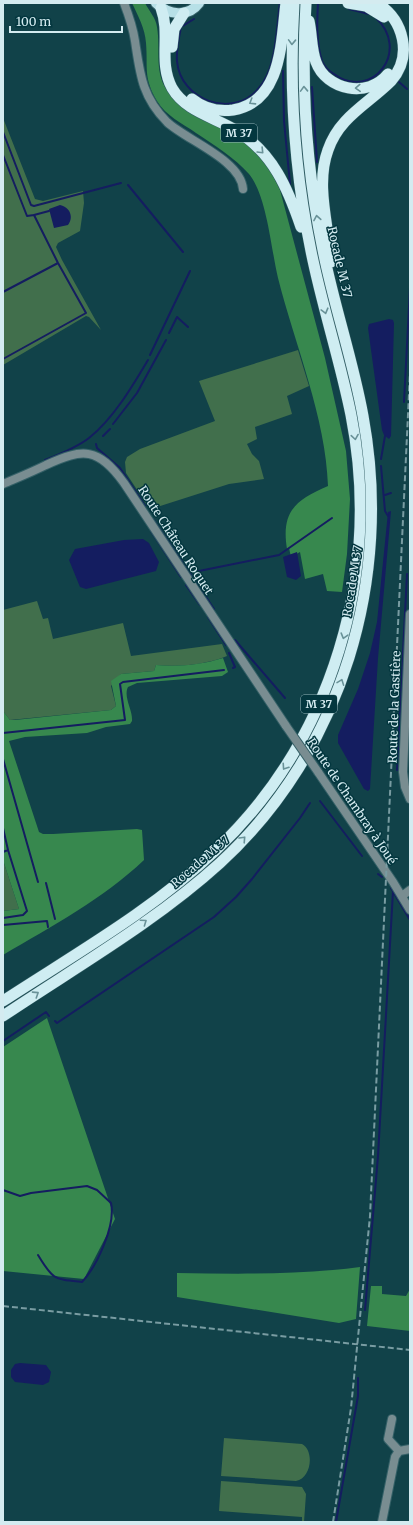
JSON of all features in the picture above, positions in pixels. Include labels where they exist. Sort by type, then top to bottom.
[{"type":"highway","name":"M 37","points":[[184,13],[176,24],[173,35],[171,60],[174,76],[183,90],[194,101],[209,108],[227,110],[248,105],[256,100],[270,84],[277,65],[286,3]]},
{"type":"highway","name":"Rocade M 37","points":[[3,1001],[159,897],[214,852],[254,809],[280,775],[303,738],[322,699],[337,659],[350,611],[359,554],[361,512],[358,463],[352,417],[316,273],[303,208],[294,139],[292,80],[294,3]]},
{"type":"highway","name":"M 37","points":[[306,3],[314,54],[319,69],[324,75],[339,86],[347,88],[364,88],[380,81],[390,70],[397,55],[396,38],[391,25],[381,14],[366,6],[348,3]]},
{"type":"highway","name":"Rocade M 37","points":[[3,1016],[166,907],[222,860],[253,828],[281,794],[306,757],[326,717],[348,663],[360,620],[369,570],[372,518],[371,474],[366,430],[317,221],[306,131],[303,66],[306,3]]},
{"type":"highway","name":"M 37","points":[[334,297],[323,182],[327,151],[332,139],[343,123],[391,81],[400,66],[403,56],[404,46],[401,29],[391,14],[377,3]]},
{"type":"highway","name":"M 37","points":[[159,6],[166,28],[165,69],[173,89],[190,107],[242,135],[269,160],[289,193],[316,273]]},
{"type":"main road","points":[[159,6],[176,14],[191,10],[199,3]]},
{"type":"street","points":[[124,3],[133,31],[142,84],[152,104],[168,123],[214,154],[230,167],[241,181],[243,189]]},
{"type":"street","name":"Route Château Roquet","points":[[3,484],[71,454],[85,453],[107,463],[124,483],[286,726]]},
{"type":"street","name":"Route de la Gastière","points":[[410,614],[403,772],[405,787],[410,799]]},
{"type":"street","name":"Route de Chambray à Joué","points":[[286,726],[410,910]]},
{"type":"street","points":[[402,896],[410,890]]},
{"type":"street","points":[[392,1419],[388,1439],[399,1451]]},
{"type":"street","points":[[382,1522],[395,1457],[399,1451],[410,1448]]},
{"type":"green space","points":[[132,3],[145,3],[155,21],[158,36],[159,71],[161,79],[170,94],[186,108],[232,134],[253,150],[264,162],[280,190],[325,358],[346,451],[350,499],[347,554],[342,592],[327,591],[323,574],[305,579],[300,552],[291,557],[289,548],[287,549],[286,526],[293,509],[299,502],[328,486],[322,434],[316,408],[278,278],[268,223],[260,195],[249,174],[231,157],[170,115],[157,101],[148,79],[144,32]]},
{"type":"green space","points":[[3,118],[35,199],[43,201],[83,191],[84,203],[80,231],[58,243],[56,247],[101,330],[89,317],[86,316],[3,365]]},
{"type":"green space","points":[[298,350],[309,386],[287,396],[292,414],[255,427],[257,439],[247,444],[252,454],[259,461],[264,479],[229,484],[154,508],[147,505],[126,473],[125,462],[127,457],[140,449],[215,421],[199,381]]},
{"type":"green space","points":[[37,601],[43,619],[48,618],[53,639],[123,623],[131,656],[222,644],[227,656],[192,665],[156,665],[154,671],[121,674],[111,686],[116,706],[111,710],[10,720],[3,711],[3,610]]},
{"type":"green space","points":[[223,658],[228,672],[222,676],[137,683],[128,687],[127,699],[132,717],[130,724],[106,727],[87,733],[25,737],[9,741],[39,832],[43,834],[53,834],[137,829],[142,830],[144,860],[94,900],[3,955],[3,911],[19,909],[3,860],[3,711],[10,720],[15,720],[111,710],[116,706],[111,681],[121,674],[154,671],[156,665],[190,665]]},
{"type":"green space","points":[[3,860],[19,909],[3,911]]},
{"type":"green space","points":[[47,1018],[115,1219],[84,1279],[3,1271],[3,1047]]},
{"type":"green space","points":[[360,1267],[356,1319],[339,1323],[177,1297],[177,1273],[291,1273]]},
{"type":"green space","points":[[371,1286],[382,1286],[382,1294],[406,1296],[410,1289],[410,1331],[367,1326]]},
{"type":"green space","points":[[224,1438],[302,1444],[309,1452],[310,1464],[308,1470],[301,1479],[296,1481],[221,1476]]},
{"type":"green space","points":[[221,1481],[302,1487],[306,1494],[304,1522],[302,1522],[302,1517],[219,1511]]},
{"type":"shaded area","points":[[60,205],[69,210],[71,219],[68,225],[54,228],[49,209]]},
{"type":"shaded area","points":[[389,319],[393,320],[394,323],[391,436],[389,439],[384,435],[382,430],[368,328],[369,324]]},
{"type":"shaded area","points":[[391,511],[378,658],[370,789],[368,791],[364,789],[338,743],[338,735],[358,689],[370,653],[377,622],[388,512]]},
{"type":"shaded area","points":[[143,539],[149,543],[159,562],[156,571],[86,589],[80,587],[69,560],[75,549],[124,540]]},
{"type":"shaded area","points":[[297,552],[301,576],[296,580],[287,577],[283,557]]},
{"type":"shaded area","points":[[15,1364],[46,1365],[51,1372],[49,1382],[43,1385],[15,1382],[11,1377],[11,1370]]},
{"type":"waterway","points":[[194,19],[181,27],[177,57],[180,75],[187,86],[197,95],[209,101],[222,104],[236,103],[248,98],[259,88],[269,70],[275,48],[280,3]]},
{"type":"waterway","points":[[318,3],[318,40],[322,61],[325,67],[330,71],[348,81],[362,82],[373,77],[383,68],[388,57],[390,44],[385,30],[375,17]]},
{"type":"waterway","points":[[349,9],[369,14]]},
{"type":"waterway","points":[[283,71],[284,121],[290,184]]},
{"type":"waterway","points":[[399,82],[407,89]]},
{"type":"waterway","points":[[312,87],[317,162]]},
{"type":"waterway","points":[[3,132],[31,205],[34,206],[121,183]]},
{"type":"waterway","points":[[3,155],[27,216],[34,215]]},
{"type":"waterway","points":[[128,185],[183,252]]},
{"type":"waterway","points":[[3,359],[86,313],[58,263],[34,215],[49,211]]},
{"type":"waterway","points":[[3,292],[58,263]]},
{"type":"waterway","points":[[150,355],[190,271]]},
{"type":"waterway","points":[[404,402],[410,288]]},
{"type":"waterway","points":[[169,333],[177,317],[188,327]]},
{"type":"waterway","points":[[113,424],[137,393],[166,340]]},
{"type":"waterway","points":[[45,460],[79,445],[98,430],[122,402],[148,360]]},
{"type":"waterway","points":[[103,436],[110,429]]},
{"type":"waterway","points":[[381,459],[385,436]]},
{"type":"waterway","points":[[96,444],[97,448],[120,468],[145,506]]},
{"type":"waterway","points":[[381,466],[385,511],[388,516]]},
{"type":"waterway","points":[[385,495],[391,493]]},
{"type":"waterway","points":[[189,573],[279,555],[332,518]]},
{"type":"waterway","points":[[153,519],[214,609]]},
{"type":"waterway","points":[[151,531],[181,577]]},
{"type":"waterway","points":[[397,770],[407,574]]},
{"type":"waterway","points":[[186,585],[200,605]]},
{"type":"waterway","points":[[208,617],[226,645]]},
{"type":"waterway","points":[[235,640],[285,698]]},
{"type":"waterway","points":[[229,653],[235,667],[233,668]]},
{"type":"waterway","points":[[3,733],[125,720],[120,684],[123,682],[224,670]]},
{"type":"waterway","points":[[3,759],[38,882]]},
{"type":"waterway","points":[[320,801],[362,856]]},
{"type":"waterway","points":[[55,1021],[57,1023],[214,917],[236,897],[252,879],[310,803]]},
{"type":"waterway","points":[[3,828],[8,850]]},
{"type":"waterway","points":[[3,852],[8,850],[27,911],[23,915],[3,918]]},
{"type":"waterway","points":[[378,874],[382,877]]},
{"type":"waterway","points":[[46,883],[55,919]]},
{"type":"waterway","points":[[391,888],[410,920]]},
{"type":"waterway","points":[[365,1310],[378,1156],[393,891]]},
{"type":"waterway","points":[[3,925],[47,921],[48,927]]},
{"type":"waterway","points":[[3,1041],[46,1012],[49,1016]]},
{"type":"waterway","points":[[3,1190],[20,1196],[31,1193],[87,1186],[97,1190],[111,1203],[111,1222],[104,1245],[94,1266],[82,1282],[55,1277],[47,1269],[38,1255]]},
{"type":"waterway","points":[[336,1522],[358,1396],[358,1378]]},
{"type":"railway","points":[[333,1522],[351,1408],[370,1216],[410,372]]},
{"type":"railway","points":[[3,1306],[410,1350]]}]
